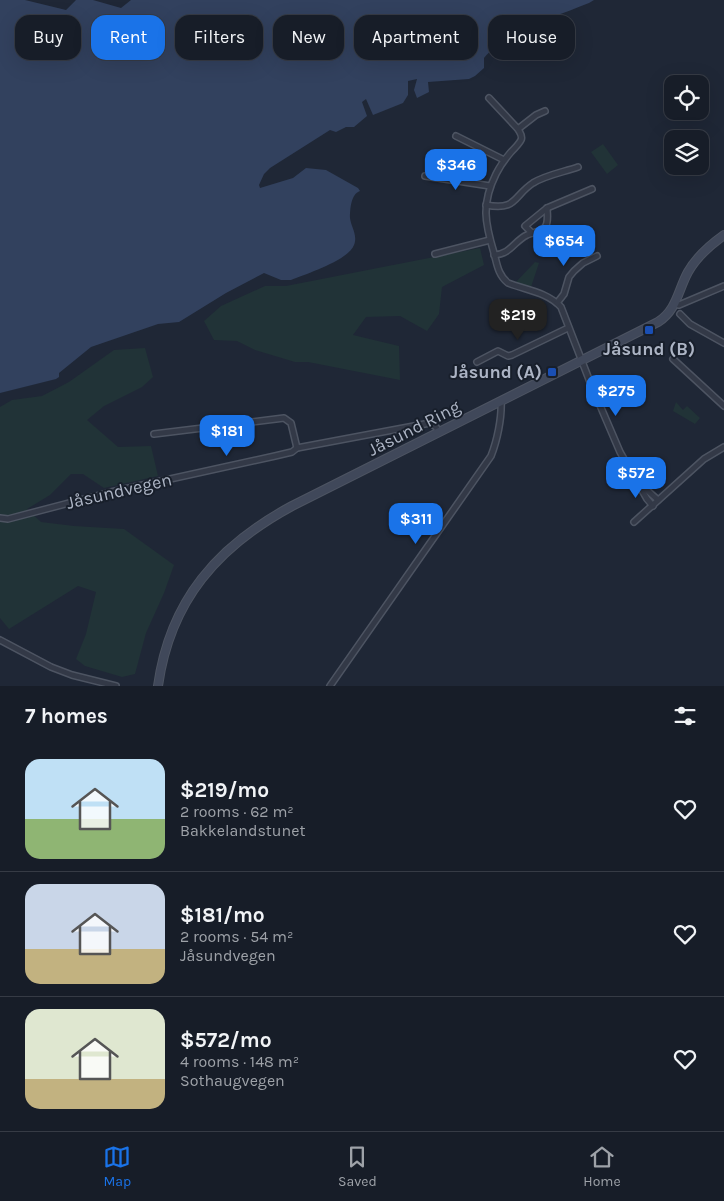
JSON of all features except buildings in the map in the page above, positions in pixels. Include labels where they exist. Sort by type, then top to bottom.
[{"type":"main road","name":"Jåsund Ring","points":[[158,686],[169,639],[188,599],[209,569],[231,546],[250,531],[281,512],[658,322],[675,304],[684,280],[692,266],[704,251],[724,235]]},
{"type":"street","points":[[489,98],[521,134],[521,140],[504,160],[490,186],[486,205],[486,226],[501,276],[508,283],[532,290],[557,303],[563,310],[581,361],[620,452],[653,506]]},
{"type":"street","points":[[518,129],[545,111]]},
{"type":"street","points":[[456,136],[504,160]]},
{"type":"street","points":[[486,205],[498,207],[508,205],[519,198],[532,184],[578,167]]},
{"type":"street","points":[[425,176],[490,186]]},
{"type":"street","points":[[532,233],[525,226],[547,208],[592,189]]},
{"type":"street","points":[[494,256],[506,253],[525,236],[542,230],[548,222],[547,208]]},
{"type":"street","points":[[435,254],[490,240]]},
{"type":"street","points":[[557,303],[564,294],[574,271],[583,263],[596,256]]},
{"type":"street","points":[[675,304],[679,305],[724,286]]},
{"type":"street","points":[[680,314],[690,324],[724,343]]},
{"type":"street","points":[[477,362],[498,350],[508,356],[512,355],[568,328]]},
{"type":"street","points":[[673,359],[724,406]]},
{"type":"street","points":[[330,686],[490,456],[494,449],[501,401]]},
{"type":"street","points":[[154,434],[284,418],[290,423],[297,448]]},
{"type":"street","name":"Jåsundvegen","points":[[0,518],[8,519],[112,492],[292,452],[297,448],[430,423],[436,426],[439,432]]},
{"type":"street","points":[[634,522],[704,459],[724,447]]},
{"type":"street","points":[[636,480],[658,500]]},
{"type":"street","points":[[0,640],[51,667],[72,675],[116,686]]},
{"type":"shaded area","points":[[603,144],[618,165],[607,174],[591,152]]},
{"type":"shaded area","points":[[480,248],[484,265],[442,287],[439,314],[427,331],[400,316],[366,317],[353,335],[399,346],[400,380],[308,362],[295,362],[255,350],[237,341],[214,340],[204,321],[221,306],[265,286],[286,286]]},
{"type":"shaded area","points":[[535,262],[539,263],[531,287],[515,283]]},
{"type":"shaded area","points":[[145,348],[153,377],[142,387],[104,406],[87,420],[118,447],[151,446],[158,476],[104,488],[83,474],[71,474],[50,495],[27,509],[41,522],[124,529],[174,565],[146,633],[135,674],[122,677],[85,666],[76,659],[86,634],[96,592],[78,586],[9,629],[0,618],[0,407],[12,400],[42,396],[69,382],[114,350]]},
{"type":"shaded area","points":[[676,402],[683,410],[687,406],[700,418],[695,424],[673,411]]},
{"type":"water","points":[[0,0],[25,0],[66,10],[76,0],[93,0],[121,8],[131,0],[594,0],[558,15],[488,15],[488,54],[484,58],[484,68],[475,76],[469,79],[428,82],[429,92],[417,98],[414,90],[417,79],[408,81],[408,95],[403,103],[373,115],[366,99],[362,102],[367,116],[354,127],[346,127],[336,132],[330,130],[270,168],[264,174],[259,185],[260,188],[293,178],[306,168],[326,170],[358,188],[360,191],[353,198],[350,214],[355,241],[350,251],[344,256],[326,266],[291,280],[281,280],[264,273],[226,293],[179,322],[158,324],[91,347],[59,373],[59,377],[56,379],[0,393]]},
{"type":"place","name":"Jåsund (B)","points":[[649,330]]},
{"type":"place","name":"Jåsund (A)","points":[[552,372]]}]
